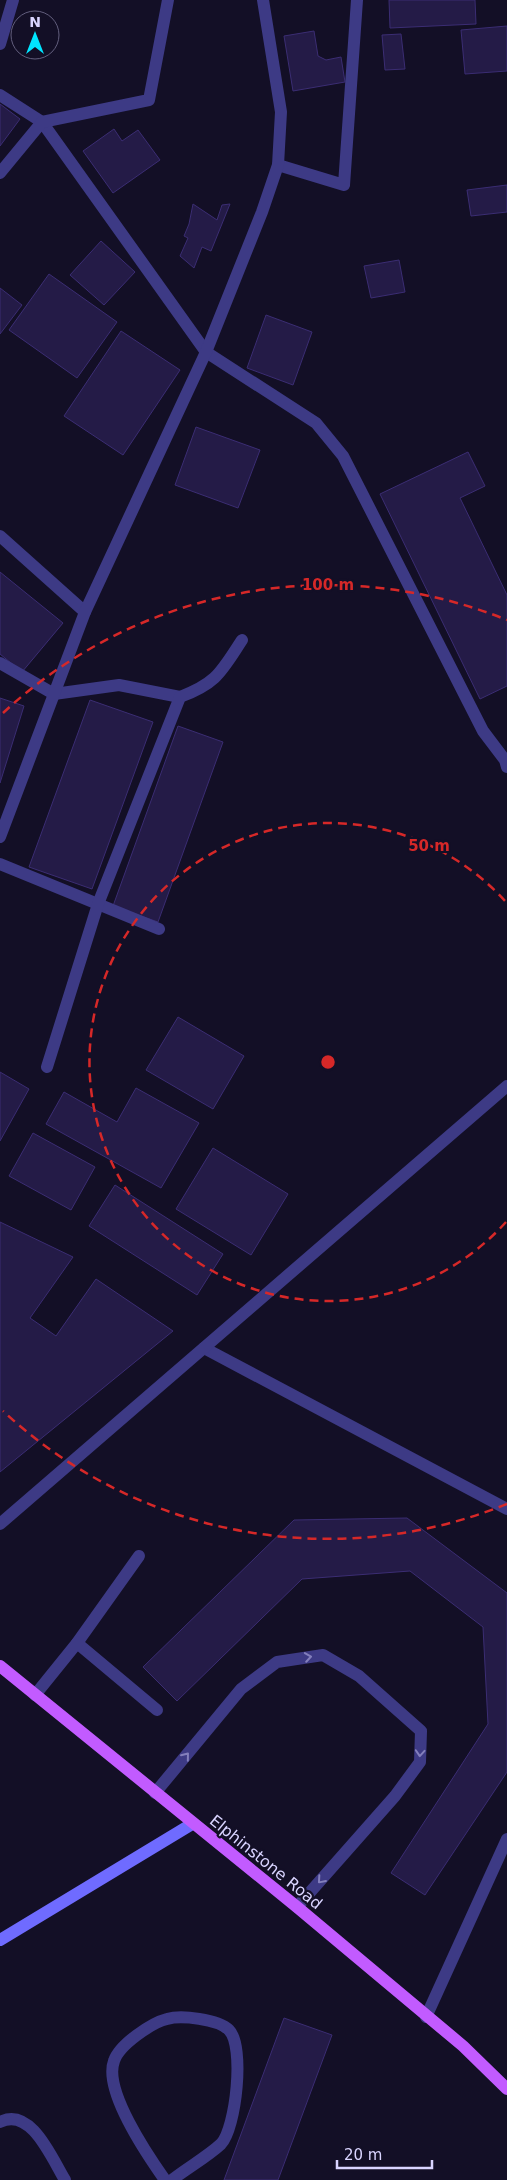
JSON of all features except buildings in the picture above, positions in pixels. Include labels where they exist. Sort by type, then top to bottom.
[{"type":"main road","name":"Elphinstone Road","points":[[0,1666],[192,1824],[298,1908],[463,2046],[507,2089]]},
{"type":"main road","points":[[0,1940],[192,1824]]},
{"type":"street","points":[[0,44],[12,0]]},
{"type":"street","points":[[0,173],[42,122],[149,100],[168,0]]},
{"type":"street","points":[[0,837],[85,612],[206,352],[262,212],[278,165],[281,112],[263,0]]},
{"type":"street","points":[[278,165],[344,185],[357,0]]},
{"type":"street","points":[[0,95],[42,122],[206,352],[316,422],[343,456],[483,731],[505,760],[507,767]]},
{"type":"street","points":[[0,536],[85,612]]},
{"type":"street","points":[[0,663],[54,694],[119,684],[180,697],[204,688],[218,676],[242,640]]},
{"type":"street","points":[[46,1067],[98,904],[180,697]]},
{"type":"street","points":[[0,864],[159,929]]},
{"type":"street","points":[[0,1524],[507,1086]]},
{"type":"street","points":[[204,1348],[507,1508]]},
{"type":"street","points":[[36,1695],[77,1643],[139,1556]]},
{"type":"street","points":[[77,1643],[157,1710]]},
{"type":"street","points":[[155,1793],[241,1689],[277,1662],[323,1655],[359,1676],[421,1731],[420,1762],[395,1796],[298,1908]]},
{"type":"street","points":[[426,2017],[507,1839]]},
{"type":"street","points":[[165,2180],[137,2140],[114,2087],[114,2061],[133,2037],[167,2019],[206,2019],[229,2030],[236,2046],[237,2081],[233,2112],[222,2142],[172,2180]]},
{"type":"street","points":[[0,2122],[15,2118],[26,2122],[35,2131],[65,2180]]}]
